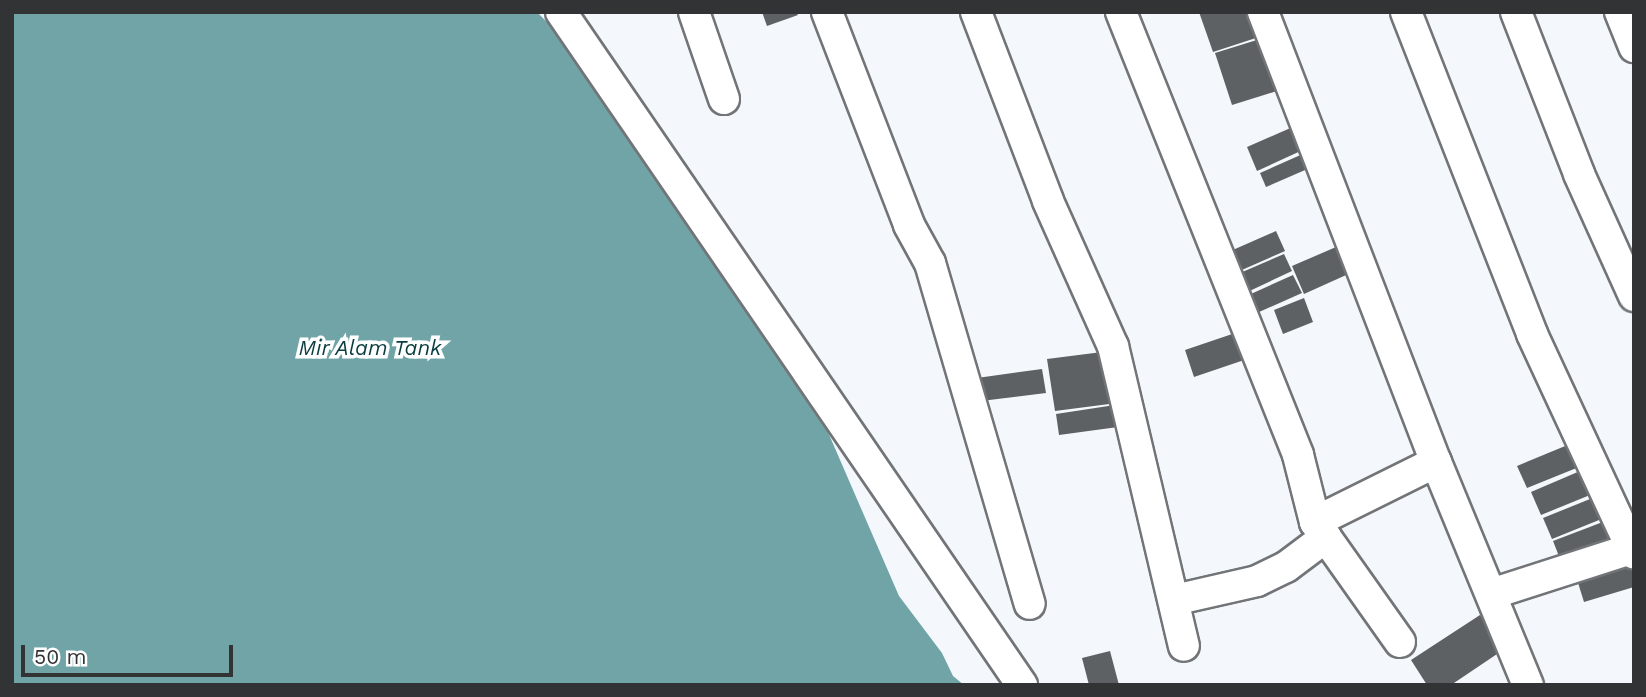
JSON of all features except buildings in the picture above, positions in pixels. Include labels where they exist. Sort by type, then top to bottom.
[{"type":"street","points":[[561,12],[1022,685]]},
{"type":"street","points":[[694,12],[724,99]]},
{"type":"street","points":[[827,12],[909,225],[930,263],[1030,604]]},
{"type":"street","points":[[976,12],[1048,201],[1113,346],[1184,646]]},
{"type":"street","points":[[1121,12],[1298,455],[1321,529],[1399,642]]},
{"type":"street","points":[[1263,12],[1436,462],[1528,685]]},
{"type":"street","points":[[1406,12],[1532,334],[1633,552],[1491,594]]},
{"type":"street","points":[[1516,12],[1579,174],[1634,296]]},
{"type":"street","points":[[1620,12],[1634,47]]},
{"type":"street","points":[[1174,600],[1257,581],[1286,567],[1321,529],[1436,462]]},
{"type":"water","name":"Mir Alam Tank","points":[[12,12],[537,12],[580,56],[808,386],[899,596],[942,653],[953,676],[964,685],[12,685]]}]
